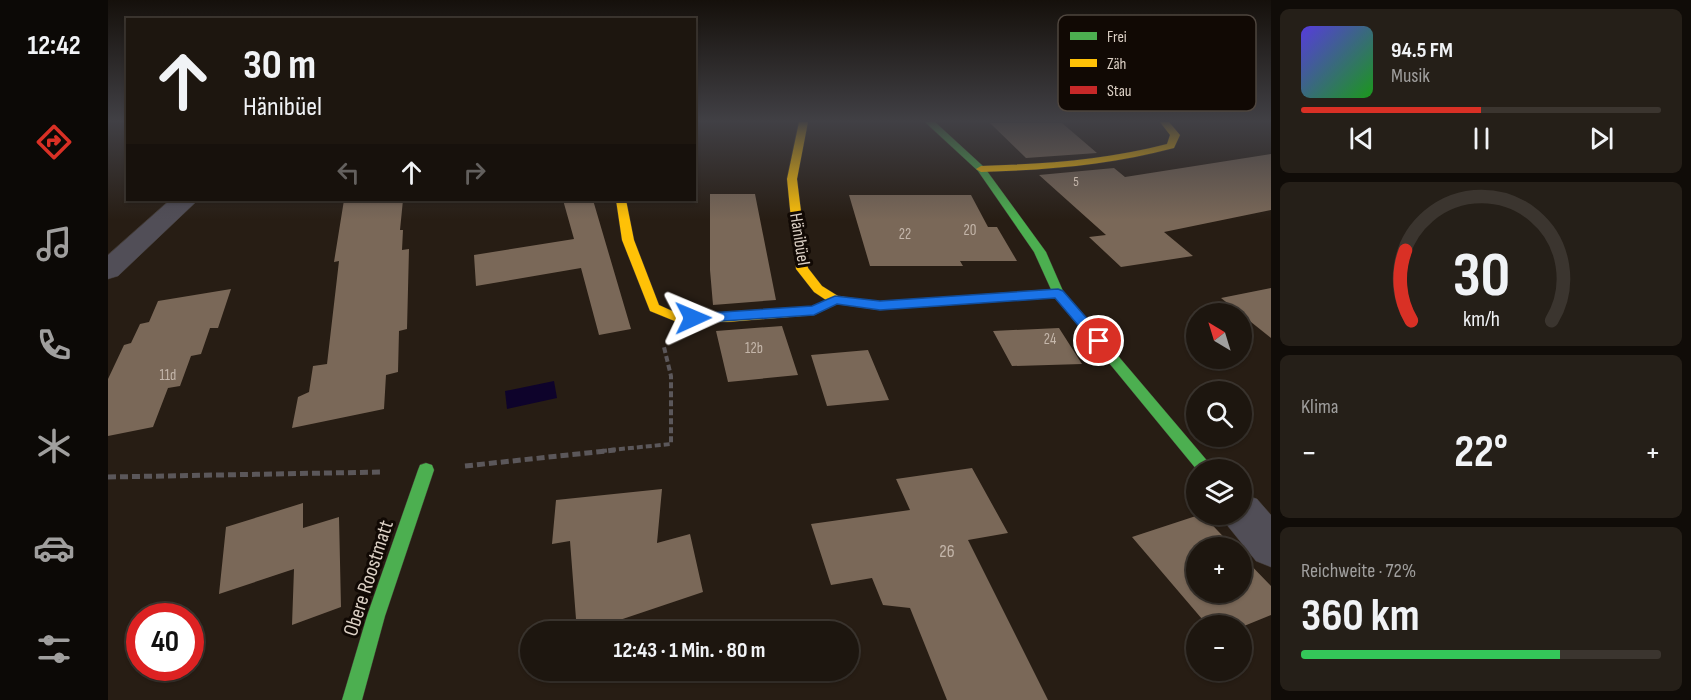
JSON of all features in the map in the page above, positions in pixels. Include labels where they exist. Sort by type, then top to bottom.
[{"type":"street","name":"Hänibüel","points":[[797,155],[792,179],[802,269],[818,289],[835,300]]},
{"type":"street","points":[[964,155],[981,169],[1040,252],[1058,293],[1198,459]]},
{"type":"street","points":[[981,169],[1046,167],[1134,155]]},
{"type":"street","points":[[108,270],[184,201]]},
{"type":"street","points":[[621,201],[621,213],[641,278],[654,308],[677,318],[727,318],[814,311],[835,300],[880,306],[1058,293]]},
{"type":"street","name":"Obere Roostmatt","points":[[352,700],[376,616],[426,470]]},
{"type":"street","points":[[1252,524],[1271,548]]},
{"type":"path","points":[[466,466],[671,444],[670,376]]},
{"type":"path","points":[[108,477],[381,472]]},
{"type":"shaded area","points":[[554,381],[557,398],[507,409],[505,391]]},
{"type":"building","points":[[1023,155],[1073,155],[1026,158]]},
{"type":"building","points":[[1271,155],[1271,210],[1164,232],[1193,256],[1121,267],[1089,237],[1106,235],[1039,175],[1114,168],[1125,177]]},
{"type":"building","points":[[710,194],[755,194],[776,300],[713,305],[710,270]]},
{"type":"building","points":[[849,195],[971,195],[988,227],[997,227],[1017,261],[960,261],[963,266],[870,266]]},
{"type":"building","points":[[344,201],[403,201],[400,230],[403,230],[402,250],[409,249],[407,329],[399,331],[398,372],[386,375],[384,409],[292,428],[298,397],[309,392],[313,366],[327,364],[339,261],[334,262]]},
{"type":"building","points":[[563,201],[593,201],[631,329],[599,335],[581,268],[476,286],[474,255],[574,239]]},
{"type":"building","points":[[1271,288],[1271,338],[1252,323],[1252,303],[1227,303],[1221,298]]},
{"type":"building","points":[[231,289],[218,328],[210,328],[201,354],[191,356],[180,386],[168,388],[153,427],[108,436],[108,379],[124,345],[131,343],[140,324],[149,322],[158,301]]},
{"type":"building","points":[[782,326],[798,375],[728,382],[716,331]]},
{"type":"building","points":[[1059,328],[1082,364],[1012,366],[993,331]]},
{"type":"building","points":[[868,350],[889,400],[827,406],[811,355]]},
{"type":"building","points":[[972,468],[1008,533],[968,540],[1048,700],[947,700],[910,608],[883,605],[872,578],[831,585],[811,524],[910,510],[896,479]]},
{"type":"building","points":[[662,489],[657,543],[690,534],[703,592],[617,621],[576,621],[570,541],[552,544],[556,500]]},
{"type":"building","points":[[303,503],[303,528],[339,517],[341,607],[292,625],[294,569],[219,594],[226,527]]},
{"type":"building","points":[[1186,519],[1186,525],[1212,525],[1224,537],[1186,537],[1186,600],[1132,537]]},
{"type":"building","points":[[1252,566],[1271,586],[1271,615],[1252,623],[1252,615],[1199,615],[1188,603],[1252,603]]},
{"type":"traffic: fast","points":[[965,155],[981,169],[1040,252],[1058,293],[1198,459]]},
{"type":"traffic: fast","points":[[352,700],[376,616],[426,470]]},
{"type":"traffic: slow","points":[[797,155],[792,179],[802,269],[818,289],[835,300],[880,306],[924,303]]},
{"type":"traffic: slow","points":[[981,169],[1077,164],[1135,155]]},
{"type":"traffic: slow","points":[[621,201],[628,240],[654,308],[677,318],[727,318],[814,311],[835,300]]},
{"type":"traffic: jam","points":[[924,303],[1058,293]]},
{"type":"route","points":[[693,318],[727,318],[814,311],[835,300],[880,306],[1058,293],[1099,341]]}]
